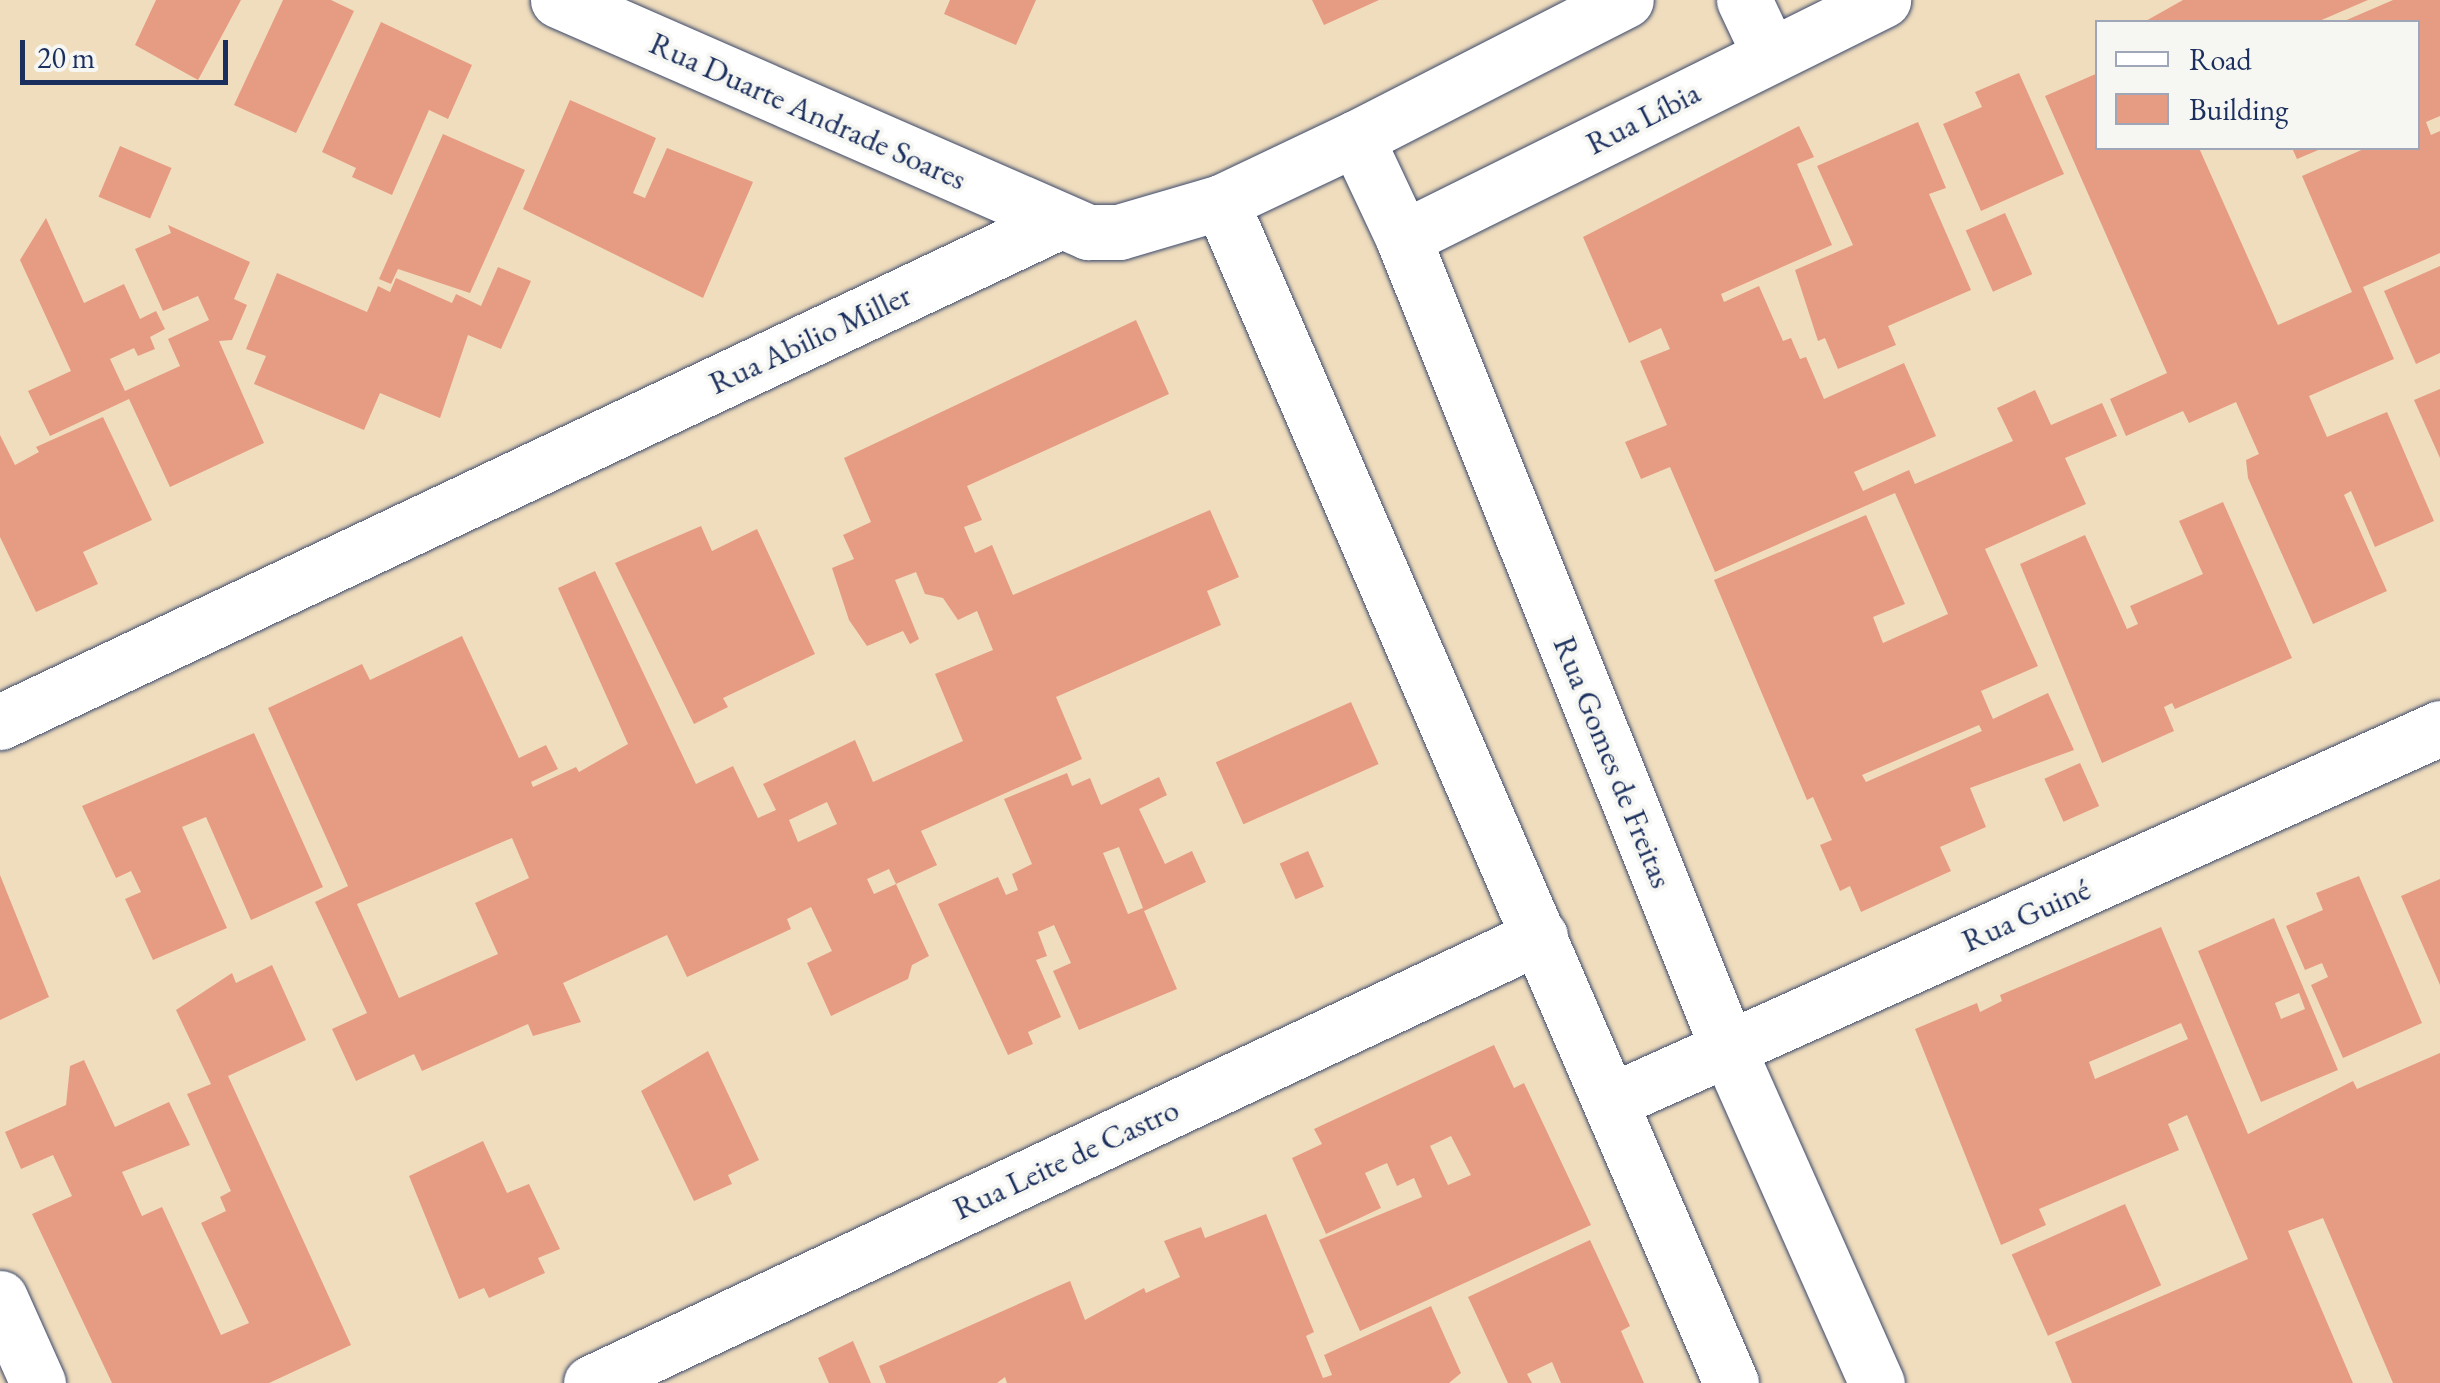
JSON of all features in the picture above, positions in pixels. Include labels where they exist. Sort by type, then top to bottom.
[{"type":"street","name":"Rua Duarte Andrade Soares","points":[[558,0],[1058,222]]},
{"type":"street","points":[[1058,222],[1088,232],[1120,232],[1220,202],[1356,138],[1626,0]]},
{"type":"street","points":[[1744,0],[1770,55]]},
{"type":"street","name":"Rua Líbia","points":[[1403,238],[1883,0]]},
{"type":"street","name":"Rua Gomes de Freitas","points":[[1356,138],[1403,238],[1728,1049],[1878,1383]]},
{"type":"street","points":[[1220,202],[1731,1383]]},
{"type":"street","name":"Rua Abilio Miller","points":[[0,722],[1058,222]]},
{"type":"street","name":"Rua Guiné","points":[[1611,1101],[2440,728]]},
{"type":"street","name":"Rua Leite de Castro","points":[[591,1383],[1540,936]]},
{"type":"street","points":[[0,1298],[38,1383]]},
{"type":"building","points":[[156,0],[241,0],[198,80],[135,45]]},
{"type":"building","points":[[283,0],[331,0],[354,11],[296,133],[234,105]]},
{"type":"building","points":[[950,0],[1036,0],[1016,45],[944,14]]},
{"type":"building","points":[[1312,0],[1379,0],[1324,25]]},
{"type":"building","points":[[2183,0],[2368,0],[2322,20],[2148,20]]},
{"type":"building","points":[[2393,0],[2440,0],[2440,116],[2426,122],[2431,135],[2440,131],[2440,253],[2363,287],[2394,359],[2309,396],[2327,437],[2387,412],[2434,521],[2375,547],[2351,491],[2344,495],[2387,591],[2313,624],[2248,478],[2246,460],[2259,454],[2236,402],[2189,423],[2183,411],[2126,436],[2110,399],[2167,373],[2045,96],[2095,74],[2095,150],[2200,150],[2278,325],[2352,292],[2302,176],[2361,150],[2420,150],[2420,20],[2347,20]]},
{"type":"building","points":[[381,22],[472,65],[448,119],[429,110],[392,195],[352,177],[356,168],[322,152]]},
{"type":"building","points":[[2019,73],[2064,174],[1981,211],[1943,124],[1982,107],[1975,92]]},
{"type":"building","points":[[570,100],[656,138],[633,193],[645,198],[667,148],[753,182],[703,298],[523,209]]},
{"type":"building","points":[[1918,122],[1946,188],[1929,194],[1971,290],[1888,326],[1896,345],[1838,369],[1825,338],[1818,341],[1795,270],[1853,245],[1817,166]]},
{"type":"building","points":[[1799,126],[1814,157],[1797,164],[1832,245],[1721,294],[1724,302],[1759,286],[1783,341],[1791,338],[1800,359],[1806,357],[1824,399],[1904,363],[1936,436],[1854,472],[1863,491],[1909,470],[1915,484],[2013,441],[1997,408],[2035,390],[2051,425],[2102,403],[2117,436],[2065,458],[2086,504],[1985,549],[2038,666],[1981,691],[1993,719],[2048,693],[2074,750],[1970,788],[1986,827],[1940,847],[1951,871],[1861,912],[1850,886],[1840,891],[1820,845],[1832,840],[1813,797],[1807,800],[1714,580],[1866,515],[1905,604],[1873,617],[1883,643],[1948,614],[1895,493],[1715,572],[1670,467],[1641,479],[1625,442],[1667,425],[1640,361],[1670,349],[1661,328],[1629,343],[1583,237]],"holes":[[[1979,725],[1982,731],[1866,782],[1862,775]]]},
{"type":"building","points":[[443,134],[525,170],[470,293],[398,269],[391,284],[379,279]]},
{"type":"building","points":[[120,146],[172,168],[150,219],[99,197]]},
{"type":"building","points":[[2293,150],[2318,150],[2297,159]]},
{"type":"building","points":[[2005,213],[2032,274],[1993,292],[1966,230]]},
{"type":"building","points":[[46,218],[84,303],[124,284],[140,319],[156,311],[165,329],[150,337],[155,349],[138,356],[134,348],[110,359],[125,391],[180,366],[168,339],[209,320],[198,296],[163,311],[135,249],[171,233],[168,225],[250,262],[234,299],[247,305],[232,340],[219,341],[264,443],[170,487],[129,399],[50,436],[28,391],[71,371],[20,260]]},
{"type":"building","points":[[2440,266],[2440,353],[2416,364],[2384,291]]},
{"type":"building","points":[[498,267],[531,281],[501,349],[468,335],[440,418],[380,393],[364,430],[254,384],[266,356],[246,349],[277,273],[367,312],[378,286],[390,292],[396,278],[452,303],[456,294],[481,306]]},
{"type":"building","points":[[1136,320],[1169,394],[967,486],[982,520],[964,527],[975,553],[992,545],[1013,595],[1210,510],[1239,577],[1207,591],[1221,625],[1056,697],[1082,759],[921,831],[937,865],[896,884],[929,956],[912,965],[908,979],[831,1016],[807,963],[832,951],[811,907],[787,919],[791,929],[687,977],[667,935],[563,983],[581,1022],[533,1036],[528,1024],[422,1071],[414,1054],[356,1081],[332,1029],[367,1013],[315,902],[348,886],[268,708],[362,664],[370,680],[462,636],[519,758],[546,745],[558,769],[531,782],[533,787],[576,767],[579,772],[628,744],[558,588],[595,571],[696,784],[733,766],[758,818],[776,810],[763,784],[855,740],[873,782],[963,741],[935,674],[993,650],[977,611],[958,620],[943,598],[925,594],[916,572],[895,580],[919,639],[910,644],[903,631],[867,646],[849,620],[832,568],[854,559],[843,535],[871,522],[844,458]],"holes":[[[827,802],[837,824],[798,842],[789,820]],[[512,838],[529,878],[475,903],[498,954],[399,998],[357,904]],[[889,869],[896,884],[874,894],[867,879]]]},
{"type":"building","points":[[2440,389],[2440,458],[2414,400]]},
{"type":"building","points":[[103,417],[152,520],[83,552],[98,584],[36,612],[0,537],[0,435],[15,465],[39,452],[36,447]]},
{"type":"building","points":[[2223,502],[2292,658],[2175,709],[2172,703],[2164,707],[2174,731],[2102,763],[2020,564],[2085,535],[2127,629],[2138,624],[2130,606],[2203,574],[2179,521]]},
{"type":"building","points":[[701,526],[712,551],[757,529],[815,654],[723,698],[728,707],[694,724],[615,563]]},
{"type":"building","points":[[1351,702],[1379,764],[1243,824],[1216,762]]},
{"type":"building","points":[[254,733],[323,887],[251,920],[206,817],[182,827],[227,928],[153,960],[125,899],[141,892],[131,871],[116,878],[82,806]]},
{"type":"building","points":[[2080,763],[2099,806],[2063,822],[2044,779]]},
{"type":"building","points":[[1067,773],[1072,786],[1090,778],[1101,805],[1159,777],[1167,795],[1139,809],[1165,864],[1192,851],[1206,882],[1144,911],[1177,989],[1079,1030],[1053,971],[1071,963],[1054,925],[1038,932],[1047,956],[1036,960],[1061,1017],[1028,1032],[1033,1044],[1008,1055],[938,904],[998,877],[1006,895],[1018,890],[1012,874],[1032,864],[1004,799]],"holes":[[[1119,847],[1143,908],[1128,914],[1103,853]]]},
{"type":"building","points":[[1308,851],[1324,887],[1296,899],[1280,864]]},
{"type":"building","points":[[0,875],[49,997],[0,1020]]},
{"type":"building","points":[[2359,876],[2422,1023],[2343,1058],[2311,985],[2328,977],[2322,963],[2305,970],[2286,926],[2323,910],[2316,893]]},
{"type":"building","points":[[2440,879],[2440,985],[2401,896]]},
{"type":"building","points":[[2274,918],[2338,1070],[2261,1102],[2198,951]],"holes":[[[2299,993],[2305,1009],[2281,1019],[2275,1003]]]},
{"type":"building","points":[[2161,927],[2248,1134],[2353,1081],[2357,1089],[2440,1053],[2440,1383],[2393,1383],[2323,1218],[2288,1231],[2353,1383],[2072,1383],[2055,1342],[2248,1259],[2187,1115],[2168,1124],[2179,1150],[2039,1209],[2046,1225],[2001,1245],[1915,1029],[1977,1003],[1980,1012],[2002,1001],[2000,995]],"holes":[[[2181,1023],[2188,1039],[2095,1079],[2089,1062]]]},
{"type":"building","points":[[272,965],[306,1040],[228,1076],[351,1345],[269,1383],[112,1383],[32,1214],[72,1196],[53,1155],[21,1169],[5,1132],[66,1105],[70,1066],[84,1060],[115,1127],[169,1102],[190,1145],[122,1172],[142,1216],[162,1207],[221,1335],[249,1323],[201,1223],[226,1211],[220,1197],[231,1191],[187,1094],[211,1084],[176,1010],[232,973],[236,983]]},
{"type":"building","points":[[1494,1045],[1514,1088],[1524,1083],[1591,1225],[1360,1331],[1319,1240],[1422,1197],[1414,1178],[1397,1186],[1387,1163],[1365,1173],[1381,1208],[1326,1234],[1292,1158],[1322,1144],[1314,1129]],"holes":[[[1451,1136],[1471,1175],[1448,1185],[1430,1146]]]},
{"type":"building","points":[[708,1051],[759,1160],[728,1175],[732,1184],[694,1201],[641,1091]]},
{"type":"building","points":[[483,1141],[507,1193],[529,1184],[560,1249],[538,1258],[545,1273],[489,1298],[484,1288],[459,1299],[409,1176]]},
{"type":"building","points":[[2125,1204],[2161,1285],[2048,1336],[2012,1254]]},
{"type":"building","points":[[1266,1214],[1314,1332],[1306,1336],[1323,1378],[1332,1375],[1324,1355],[1431,1306],[1461,1373],[1449,1383],[1007,1383],[1005,1377],[997,1383],[886,1383],[879,1366],[1070,1281],[1085,1320],[1144,1288],[1146,1293],[1180,1277],[1164,1241],[1201,1227],[1205,1238]]},
{"type":"building","points":[[1590,1240],[1630,1326],[1621,1331],[1644,1383],[1561,1383],[1552,1362],[1527,1374],[1532,1383],[1508,1383],[1468,1297]]},
{"type":"building","points":[[853,1341],[871,1383],[829,1383],[818,1358]]}]
